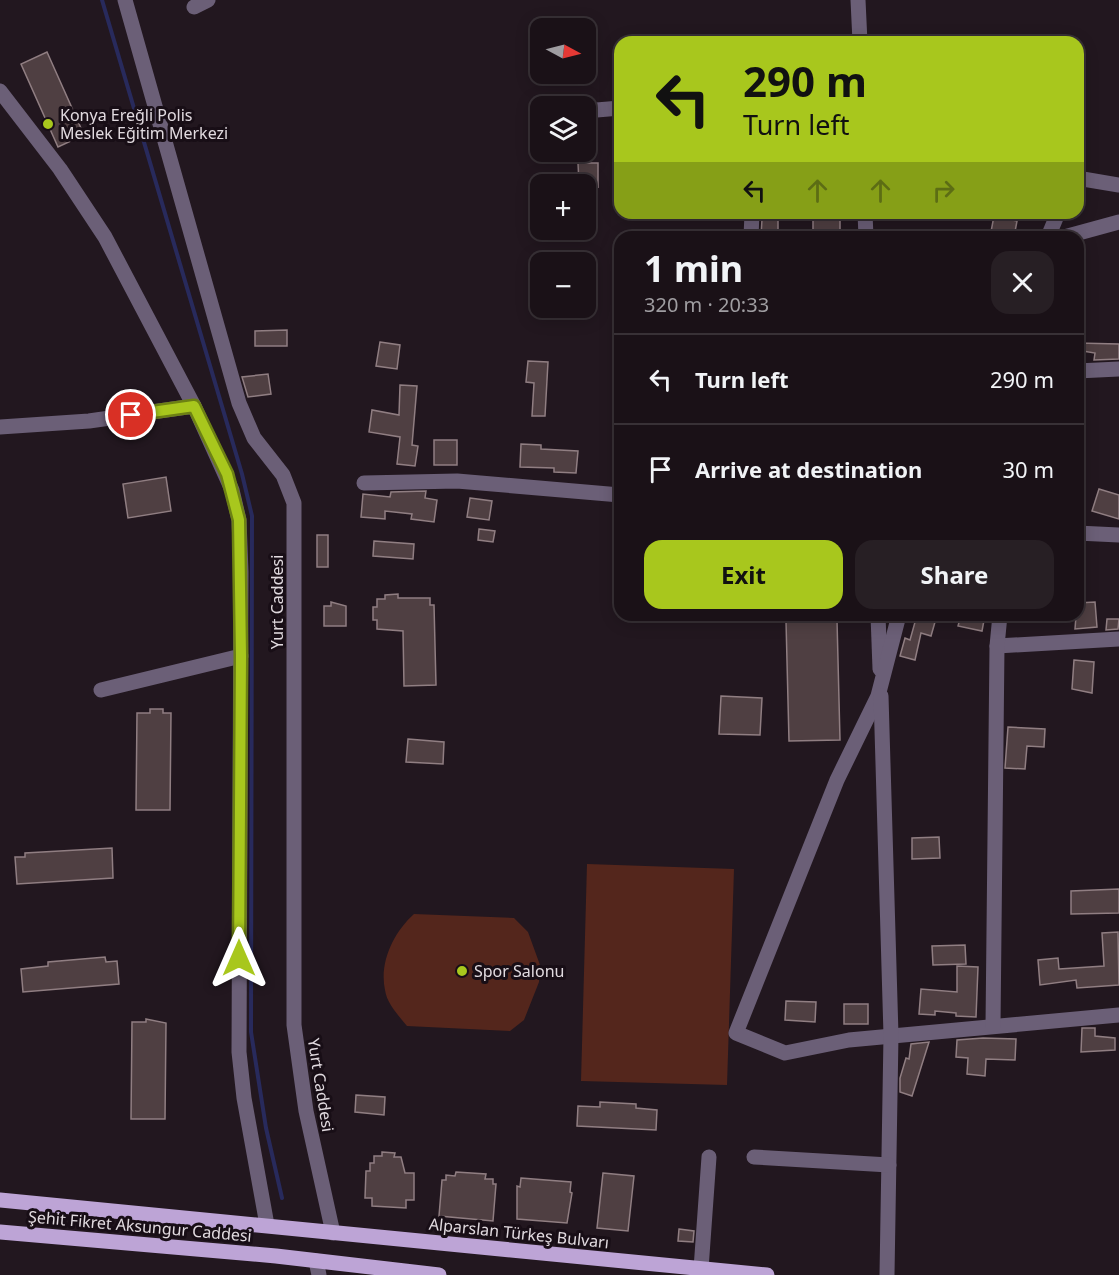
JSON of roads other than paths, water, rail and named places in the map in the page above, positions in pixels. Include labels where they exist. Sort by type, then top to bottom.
[{"type":"main road","name":"Şehit Fikret Aksungur Caddesi","points":[[0,1200],[267,1226]]},
{"type":"main road","name":"Alparslan Türkeş Bulvarı","points":[[267,1226],[767,1275]]},
{"type":"main road","name":"Şehit Fikret Aksungur Caddesi","points":[[0,1232],[276,1256],[317,1268],[439,1275]]},
{"type":"street","name":"Yurt Caddesi","points":[[124,0],[239,403],[254,438],[283,475],[294,503],[294,1024],[306,1112],[333,1233]]},
{"type":"street","points":[[858,0],[860,36]]},
{"type":"street","points":[[0,91],[80,196],[117,256],[227,474],[237,507],[241,572],[239,1052],[244,1098],[267,1226]]},
{"type":"street","points":[[596,110],[614,109]]},
{"type":"street","points":[[1084,179],[1119,185]]},
{"type":"street","points":[[1084,232],[1119,222]]},
{"type":"street","points":[[1084,371],[1119,369]]},
{"type":"street","points":[[0,427],[89,421],[194,406]]},
{"type":"street","points":[[364,483],[457,481],[614,494]]},
{"type":"street","points":[[1084,534],[1119,536]]},
{"type":"street","points":[[878,621],[891,1035],[886,1275]]},
{"type":"street","points":[[897,621],[880,688],[837,780],[736,1033],[785,1053],[849,1040],[891,1035],[1119,1015]]},
{"type":"street","points":[[993,1026],[997,646],[999,621]]},
{"type":"street","points":[[997,646],[1119,639]]},
{"type":"street","points":[[101,690],[241,656]]},
{"type":"street","points":[[701,1269],[709,1157]]},
{"type":"street","points":[[754,1157],[889,1165]]},
{"type":"waterway","points":[[102,0],[242,474],[252,516],[251,1032],[266,1128],[282,1198]]},
{"type":"place","name":"Konya Ereğli Polis Meslek Eğitim Merkezi","points":[[48,124]]},
{"type":"place","name":"Spor Salonu","points":[[462,971]]}]
